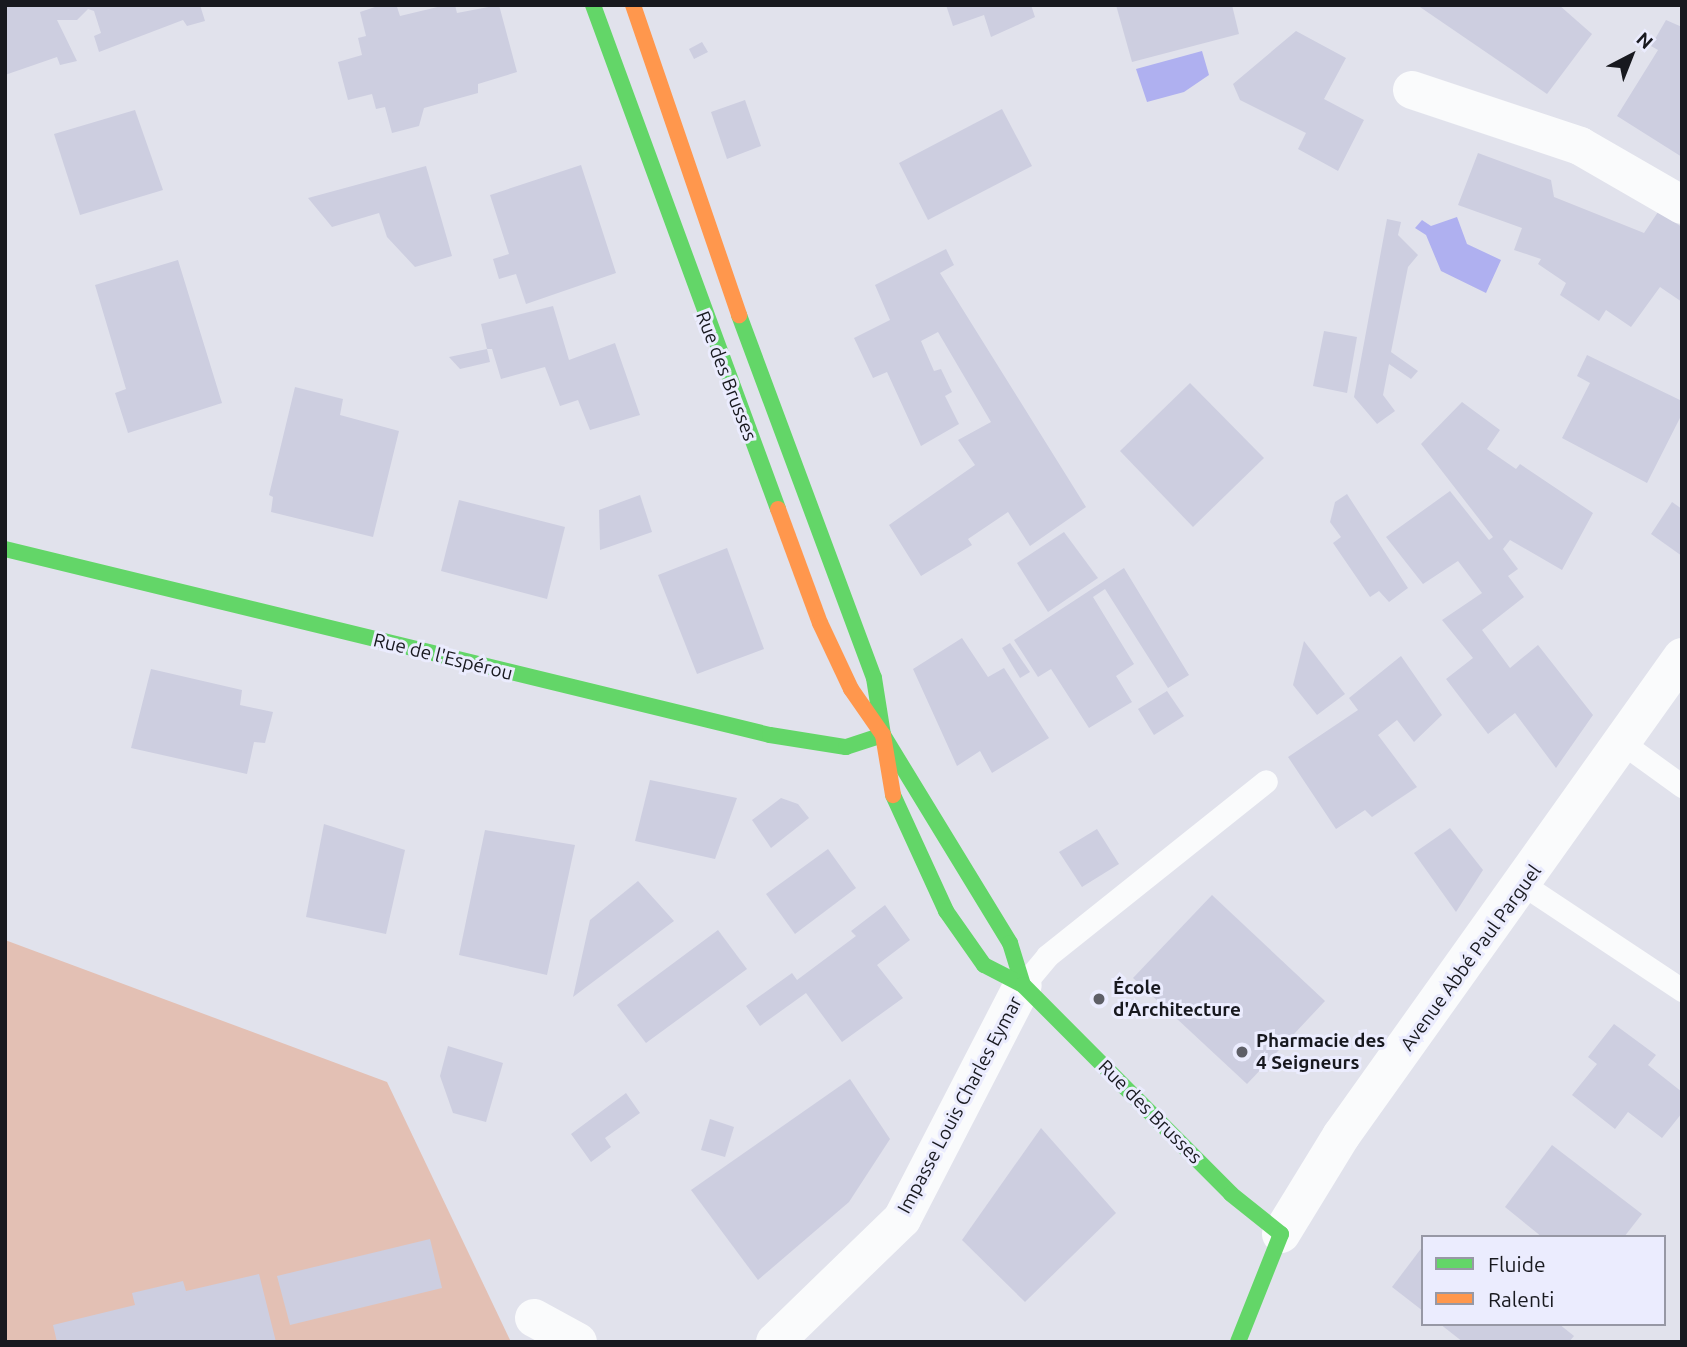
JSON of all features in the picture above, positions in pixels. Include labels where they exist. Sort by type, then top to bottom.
[{"type":"street","name":"Rue des Brusses","points":[[593,5],[820,623],[851,688],[925,797],[1010,943],[1023,985]]},
{"type":"street","name":"Rue des Brusses","points":[[634,5],[767,396],[874,678],[895,810],[946,911],[984,965],[1023,985],[1231,1194],[1281,1234]]},
{"type":"street","points":[[1412,90],[1580,146],[1682,205]]},
{"type":"street","name":"Rue de l'Espérou","points":[[5,549],[745,729],[846,747],[883,735]]},
{"type":"street","name":"Avenue Abbé Paul Parguel","points":[[1238,1342],[1281,1234],[1341,1136],[1524,885],[1682,657]]},
{"type":"street","name":"Impasse Louis Charles Eymar","points":[[775,1342],[902,1219],[1023,985]]},
{"type":"street","points":[[534,1318],[578,1342]]},
{"type":"lane","points":[[1624,744],[1682,786]]},
{"type":"lane","points":[[1023,985],[1047,956],[1266,781]]},
{"type":"lane","points":[[1524,885],[1682,990]]},
{"type":"shaded area","points":[[5,940],[387,1082],[511,1342],[5,1342]]},
{"type":"water","points":[[1202,51],[1209,75],[1184,92],[1147,102],[1136,69]]},
{"type":"water","points":[[1457,217],[1467,244],[1501,260],[1486,293],[1441,271],[1426,235],[1415,228],[1422,220],[1431,226]]},
{"type":"building","points":[[5,5],[200,5],[205,21],[187,26],[183,20],[99,52],[94,36],[101,33],[94,11],[88,9],[77,20],[57,20],[77,61],[60,65],[57,57],[5,75]]},
{"type":"building","points":[[381,5],[397,7],[400,16],[446,5],[455,5],[457,13],[499,5],[517,72],[478,84],[478,93],[424,108],[419,126],[392,133],[385,107],[376,109],[372,94],[348,100],[338,62],[362,55],[358,38],[366,36],[360,12]]},
{"type":"building","points":[[946,5],[1031,5],[1035,17],[991,37],[984,15],[953,26]]},
{"type":"building","points":[[1116,5],[1232,5],[1239,34],[1132,62]]},
{"type":"building","points":[[1417,5],[1559,5],[1592,34],[1547,94]]},
{"type":"building","points":[[1666,20],[1682,27],[1682,157],[1617,116],[1658,50],[1651,46]]},
{"type":"building","points":[[1296,31],[1346,58],[1324,99],[1364,120],[1338,171],[1298,149],[1306,133],[1240,100],[1233,84]]},
{"type":"building","points":[[702,42],[708,52],[694,59],[689,49]]},
{"type":"building","points":[[745,100],[761,146],[727,159],[711,112]]},
{"type":"building","points":[[1002,109],[1032,166],[928,220],[899,163]]},
{"type":"building","points":[[135,110],[163,190],[80,215],[54,134]]},
{"type":"building","points":[[1478,153],[1551,180],[1554,197],[1644,233],[1658,212],[1682,227],[1682,302],[1660,287],[1631,327],[1606,310],[1599,321],[1560,295],[1566,283],[1538,264],[1541,259],[1514,250],[1522,228],[1458,205]]},
{"type":"building","points":[[581,165],[616,273],[526,304],[516,274],[499,279],[493,259],[509,254],[490,195]]},
{"type":"building","points":[[426,166],[452,256],[415,267],[387,237],[379,213],[332,227],[308,198]]},
{"type":"building","points":[[1387,219],[1401,222],[1398,235],[1418,255],[1408,267],[1391,352],[1418,371],[1411,379],[1389,364],[1383,395],[1395,411],[1377,424],[1354,397]]},
{"type":"building","points":[[946,249],[954,265],[940,273],[1086,507],[1030,546],[1008,512],[968,539],[972,545],[921,576],[889,525],[975,465],[958,440],[991,422],[938,332],[921,341],[934,371],[941,369],[952,392],[945,396],[959,424],[921,446],[887,372],[873,378],[854,338],[890,320],[875,285]]},
{"type":"building","points":[[178,260],[222,403],[128,433],[115,393],[126,389],[95,285]]},
{"type":"building","points":[[553,306],[569,360],[615,343],[640,415],[590,430],[578,400],[560,406],[545,367],[501,379],[492,349],[487,349],[481,324]]},
{"type":"building","points":[[1324,331],[1357,337],[1347,393],[1313,386]]},
{"type":"building","points":[[487,349],[490,362],[460,369],[449,357]]},
{"type":"building","points":[[1587,355],[1682,401],[1682,414],[1647,483],[1562,438],[1590,383],[1577,376]]},
{"type":"building","points":[[1190,383],[1264,458],[1193,527],[1120,451]]},
{"type":"building","points":[[295,387],[343,399],[340,415],[399,431],[373,537],[271,512],[273,497],[269,495]]},
{"type":"building","points":[[1462,402],[1500,430],[1487,449],[1516,469],[1520,464],[1593,513],[1562,570],[1510,540],[1503,549],[1518,569],[1508,576],[1524,597],[1482,630],[1510,668],[1538,645],[1593,715],[1556,768],[1515,713],[1488,734],[1446,679],[1473,658],[1442,620],[1482,593],[1458,561],[1423,584],[1386,537],[1450,491],[1489,540],[1493,537],[1421,444]]},
{"type":"building","points":[[1347,494],[1408,588],[1389,602],[1379,591],[1370,597],[1333,543],[1341,537],[1330,522],[1335,502]]},
{"type":"building","points":[[640,495],[652,532],[600,550],[599,510]]},
{"type":"building","points":[[459,500],[565,527],[547,599],[441,571]]},
{"type":"building","points":[[1672,502],[1682,509],[1682,556],[1651,534]]},
{"type":"building","points":[[1064,532],[1098,578],[1048,612],[1017,563]]},
{"type":"building","points":[[727,548],[764,649],[697,674],[658,575]]},
{"type":"building","points":[[1124,568],[1189,675],[1168,688],[1105,589],[1093,597],[1134,664],[1116,676],[1132,702],[1089,728],[1051,669],[1038,677],[1014,640]]},
{"type":"building","points":[[962,638],[988,677],[1004,668],[1049,738],[992,773],[980,751],[957,766],[913,669]]},
{"type":"building","points":[[1304,641],[1345,694],[1317,715],[1293,685]]},
{"type":"building","points":[[1010,643],[1030,672],[1020,678],[1002,648]]},
{"type":"building","points":[[1401,656],[1442,715],[1414,742],[1397,720],[1378,735],[1417,787],[1372,817],[1365,810],[1336,829],[1288,757],[1358,710],[1349,698]]},
{"type":"building","points":[[151,669],[242,690],[240,705],[273,712],[265,743],[254,742],[247,774],[131,748]]},
{"type":"building","points":[[1167,691],[1184,716],[1154,735],[1138,709]]},
{"type":"building","points":[[650,780],[737,798],[715,859],[635,841]]},
{"type":"building","points":[[781,798],[798,804],[809,818],[771,848],[752,820]]},
{"type":"building","points":[[324,824],[405,850],[386,934],[306,917]]},
{"type":"building","points":[[1450,828],[1483,870],[1456,912],[1414,853]]},
{"type":"building","points":[[1097,829],[1119,864],[1082,887],[1059,852]]},
{"type":"building","points":[[485,830],[575,845],[547,975],[459,955]]},
{"type":"building","points":[[828,849],[856,888],[795,934],[766,894]]},
{"type":"building","points":[[638,881],[674,921],[573,997],[590,920]]},
{"type":"building","points":[[1212,895],[1325,1001],[1247,1084],[1133,978]]},
{"type":"building","points":[[885,905],[910,940],[877,965],[903,998],[842,1042],[806,993],[760,1026],[746,1006],[792,973],[797,980],[856,936],[851,931]]},
{"type":"building","points":[[718,930],[747,969],[646,1043],[617,1005]]},
{"type":"building","points":[[1614,1024],[1656,1055],[1648,1065],[1682,1092],[1682,1113],[1662,1138],[1628,1112],[1615,1129],[1572,1095],[1597,1064],[1588,1057]]},
{"type":"building","points":[[448,1046],[503,1063],[486,1122],[453,1113],[440,1076]]},
{"type":"building","points":[[850,1079],[890,1139],[849,1202],[758,1280],[691,1190]]},
{"type":"building","points":[[626,1093],[640,1113],[605,1138],[611,1147],[591,1162],[571,1134]]},
{"type":"building","points":[[710,1119],[734,1127],[725,1157],[701,1150]]},
{"type":"building","points":[[1041,1128],[1116,1213],[1025,1302],[962,1240]]},
{"type":"building","points":[[1552,1145],[1642,1214],[1626,1235],[1540,1235],[1505,1207]]},
{"type":"building","points":[[430,1239],[442,1288],[290,1325],[277,1276]]},
{"type":"building","points":[[1421,1249],[1421,1309],[1392,1287]]},
{"type":"building","points":[[259,1274],[276,1342],[57,1342],[53,1325],[135,1305],[132,1293],[183,1281],[186,1291]]},
{"type":"building","points":[[1443,1326],[1562,1326],[1574,1336],[1569,1342],[1463,1342]]},
{"type":"traffic: fast","points":[[593,5],[778,509]]},
{"type":"traffic: fast","points":[[739,315],[874,678],[883,735],[1010,943],[1023,985]]},
{"type":"traffic: fast","points":[[5,549],[770,735],[846,747],[883,735]]},
{"type":"traffic: fast","points":[[893,795],[946,911],[984,965],[1023,985],[1231,1194],[1281,1234],[1238,1342]]},
{"type":"traffic: slow","points":[[633,5],[739,315]]},
{"type":"traffic: slow","points":[[778,509],[820,623],[851,689],[883,735],[893,795]]},
{"type":"place","name":"École d'Architecture","points":[[1099,999]]},
{"type":"place","name":"Pharmacie des 4 Seigneurs","points":[[1242,1052]]}]
